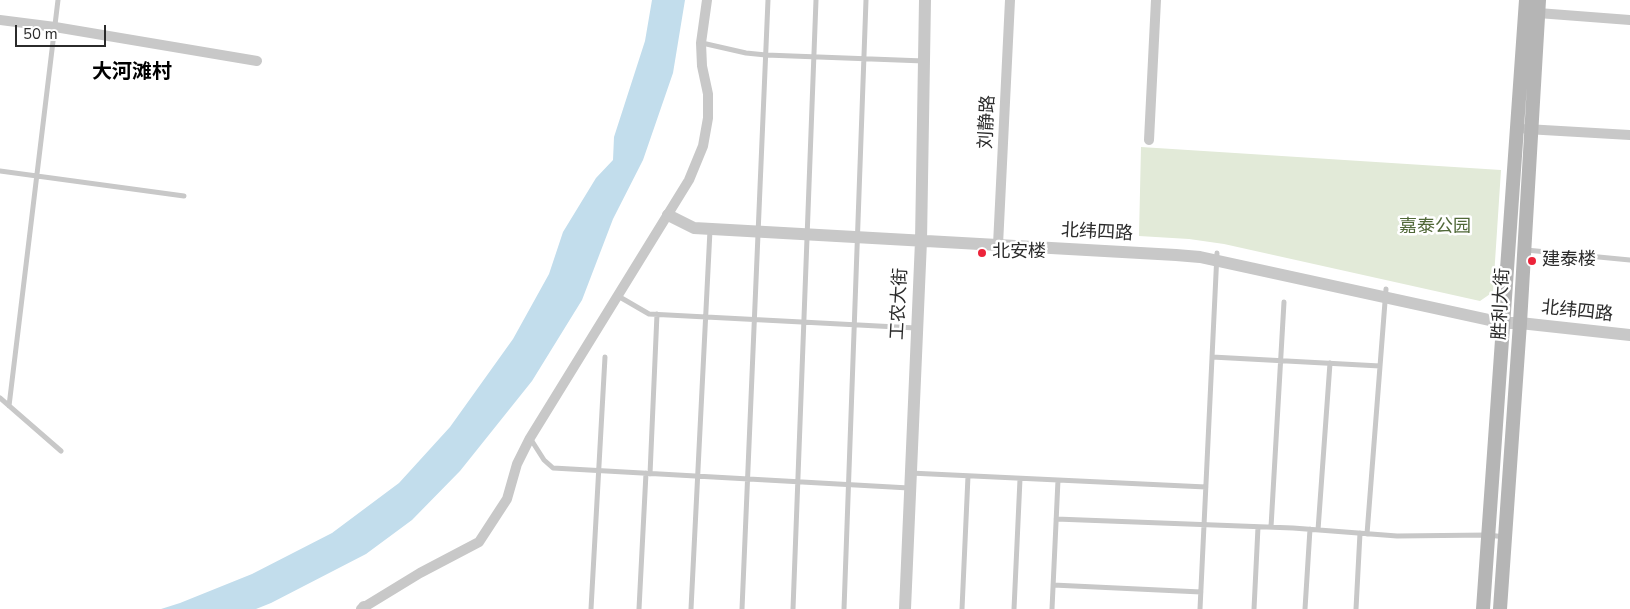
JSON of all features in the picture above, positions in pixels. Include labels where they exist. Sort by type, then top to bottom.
[{"type":"main road","name":"胜利大街","points":[[1500,609],[1524,250],[1526,0]]},
{"type":"main road","name":"胜利大街","points":[[1483,609],[1503,319],[1539,6]]},
{"type":"street","points":[[363,608],[420,573],[479,542],[506,500],[516,464],[530,438],[689,180],[703,146],[708,118],[708,94],[702,66],[701,43],[706,0]]},
{"type":"street","name":"工农大街","points":[[924,237],[925,0]]},
{"type":"street","name":"工农大街","points":[[905,609],[916,328],[924,237],[933,0]]},
{"type":"street","name":"刘静路","points":[[998,241],[1010,0]]},
{"type":"street","points":[[1149,140],[1156,0]]},
{"type":"street","points":[[1539,6],[1630,20]]},
{"type":"street","points":[[0,20],[55,27],[257,61]]},
{"type":"street","points":[[1524,129],[1630,135]]},
{"type":"street","name":"北纬四路","points":[[668,215],[694,228],[858,238],[924,237],[1175,247],[1520,323],[1630,335]]},
{"type":"lane","points":[[9,406],[58,0]]},
{"type":"lane","points":[[742,609],[768,0]]},
{"type":"lane","points":[[793,609],[816,0]]},
{"type":"lane","points":[[844,609],[866,0]]},
{"type":"lane","points":[[701,43],[746,53],[766,55],[924,61]]},
{"type":"lane","points":[[0,171],[184,196]]},
{"type":"lane","points":[[691,609],[710,229]]},
{"type":"lane","points":[[1524,250],[1630,260]]},
{"type":"lane","points":[[1200,609],[1216,256]]},
{"type":"lane","points":[[1367,534],[1386,293]]},
{"type":"lane","points":[[618,296],[650,314],[916,328]]},
{"type":"lane","points":[[1271,527],[1284,302]]},
{"type":"lane","points":[[639,609],[657,314]]},
{"type":"lane","points":[[591,609],[605,357]]},
{"type":"lane","points":[[1212,357],[1380,366]]},
{"type":"lane","points":[[1318,530],[1330,363]]},
{"type":"lane","points":[[0,398],[61,451]]},
{"type":"lane","points":[[530,438],[544,460],[552,468],[909,488]]},
{"type":"lane","points":[[910,473],[1206,487]]},
{"type":"lane","points":[[962,609],[968,476]]},
{"type":"lane","points":[[1014,609],[1020,478]]},
{"type":"lane","points":[[1052,609],[1058,480]]},
{"type":"lane","points":[[1056,519],[1271,527],[1396,536],[1488,535],[1505,537]]},
{"type":"lane","points":[[1254,609],[1258,527]]},
{"type":"lane","points":[[1305,609],[1310,529]]},
{"type":"lane","points":[[1356,609],[1360,533]]},
{"type":"lane","points":[[1053,585],[1201,592]]},
{"type":"green space","name":"嘉泰公园","points":[[1141,147],[1501,170],[1493,292],[1480,301],[1224,244],[1189,239],[1139,236]]},
{"type":"water","points":[[652,0],[685,0],[673,73],[643,160],[613,219],[582,300],[532,381],[460,471],[412,520],[366,554],[271,603],[256,609],[161,609],[252,574],[332,533],[399,483],[450,427],[513,339],[549,274],[563,232],[596,178],[613,160],[614,137],[645,41]]},
{"type":"place","name":"北安楼","points":[[982,253]]},
{"type":"place","name":"建泰楼","points":[[1532,261]]},
{"type":"district","name":"大河滩村","points":[[132,73]]}]
